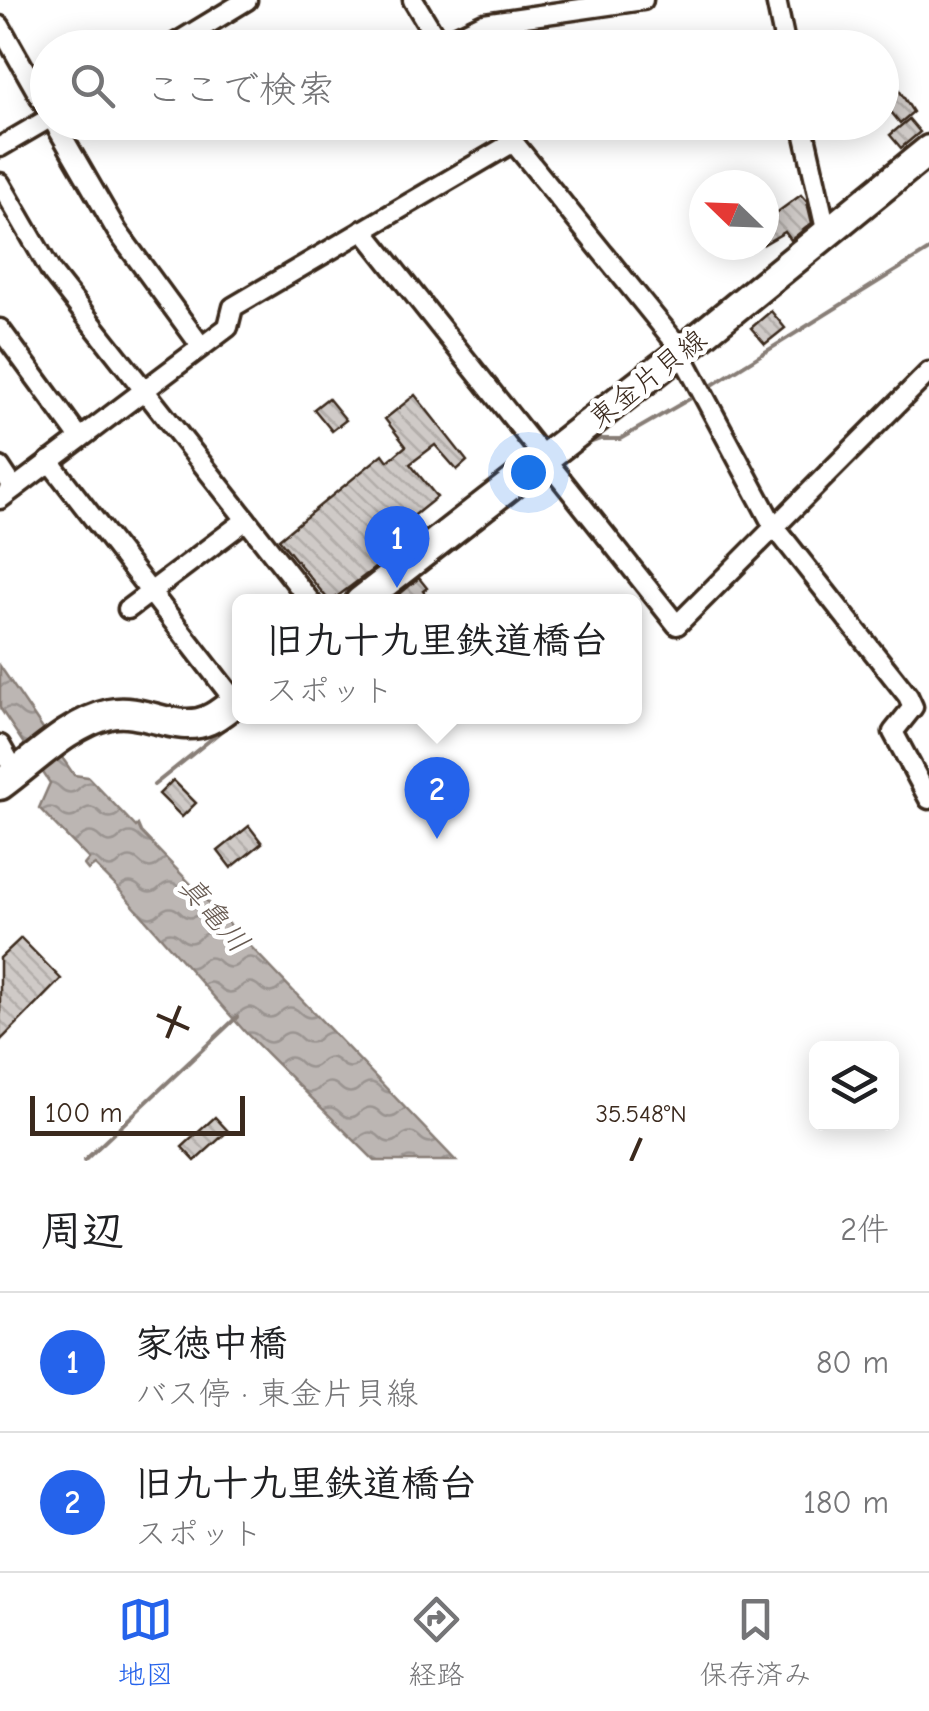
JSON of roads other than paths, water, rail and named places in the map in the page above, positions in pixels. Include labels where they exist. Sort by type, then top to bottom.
[{"type":"main road","name":"東金片貝線","points":[[371,594],[552,465],[681,352],[929,150]]},
{"type":"main road","points":[[8,779],[92,720],[129,712],[187,724],[211,719],[232,704]]},
{"type":"street","points":[[198,30],[248,0]]},
{"type":"street","points":[[414,0],[432,30]]},
{"type":"street","points":[[471,30],[484,23],[642,0]]},
{"type":"street","points":[[776,0],[782,30]]},
{"type":"street","points":[[0,26],[30,79]]},
{"type":"street","points":[[0,147],[30,132]]},
{"type":"street","points":[[62,140],[117,231],[201,346]]},
{"type":"street","points":[[510,140],[681,352],[773,525],[908,696],[913,707],[894,732],[929,799]]},
{"type":"street","points":[[806,140],[827,234]]},
{"type":"street","points":[[0,467],[7,493],[228,326],[233,307],[512,143]]},
{"type":"street","points":[[0,183],[52,273],[305,594]]},
{"type":"street","points":[[363,230],[677,624],[773,525],[926,381]]},
{"type":"street","points":[[0,330],[80,438]]},
{"type":"street","points":[[50,461],[232,694]]},
{"type":"street","points":[[128,609],[246,520]]},
{"type":"street","points":[[0,745],[8,779]]},
{"type":"water","name":"真亀川","points":[[0,666],[74,775],[88,777],[138,825],[456,1161],[375,1161],[246,1033],[115,885],[95,865],[88,870],[84,865],[89,859],[39,808],[50,783],[0,708]]},
{"type":"waterway","points":[[706,389],[929,250]]},
{"type":"waterway","points":[[559,466],[586,444],[620,439],[698,394]]},
{"type":"waterway","points":[[396,594],[547,475]]},
{"type":"waterway","points":[[154,785],[232,722]]},
{"type":"waterway","points":[[84,1161],[237,1017]]},
{"type":"place","name":"家徳中橋","points":[[397,588]]},
{"type":"place","name":"旧九十九里鉄道橋台","points":[[437,839]]}]
